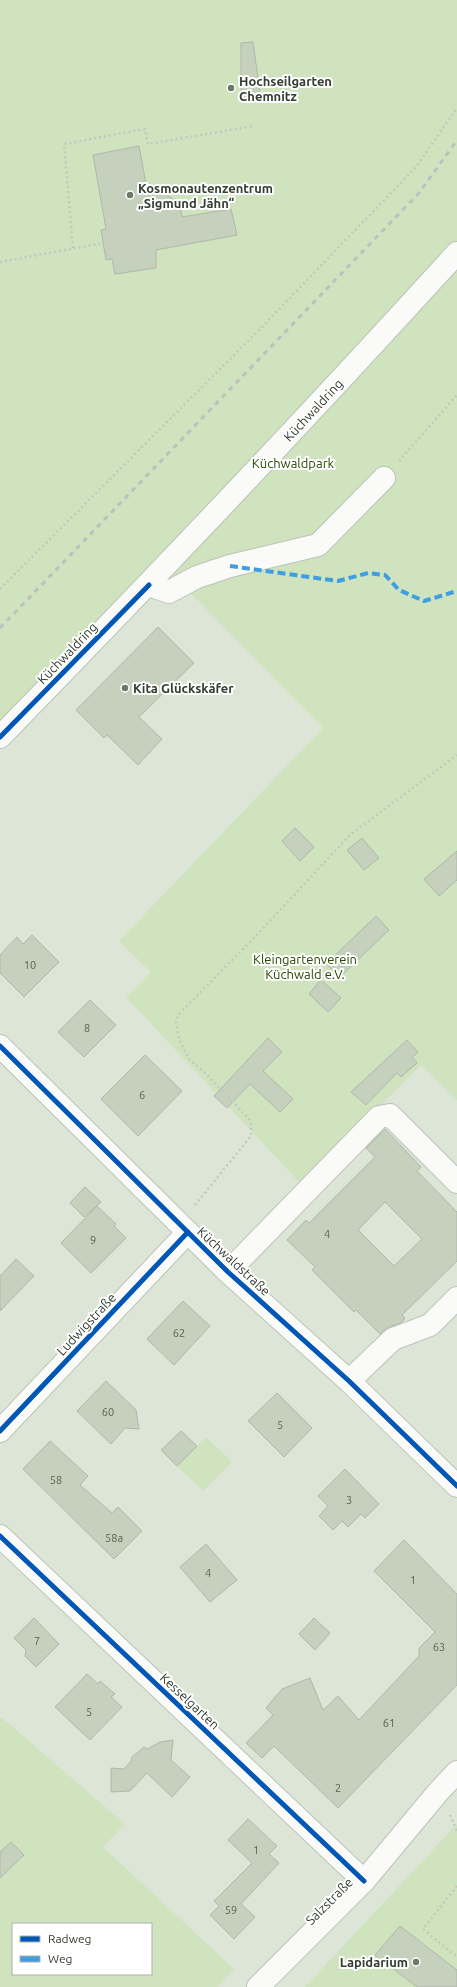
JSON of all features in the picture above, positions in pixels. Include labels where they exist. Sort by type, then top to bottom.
[{"type":"street","name":"Küchwaldring","points":[[0,737],[149,584],[363,357],[457,253]]},
{"type":"street","points":[[149,584],[168,592],[197,577],[230,566],[318,545],[384,478]]},
{"type":"street","name":"Küchwaldstraße","points":[[0,1046],[228,1272],[349,1381],[457,1486]]},
{"type":"street","points":[[228,1272],[379,1117],[390,1116],[457,1182]]},
{"type":"street","name":"Ludwigstraße","points":[[0,1431],[184,1228]]},
{"type":"street","points":[[349,1381],[393,1339],[430,1325],[457,1298]]},
{"type":"street","name":"Kesselgarten","points":[[0,1536],[364,1881]]},
{"type":"street","name":"Salzstraße","points":[[258,1987],[364,1881],[439,1791],[457,1772]]},
{"type":"path","points":[[0,590],[253,336],[411,172],[457,108]]},
{"type":"path","points":[[73,248],[64,144],[145,129],[148,144],[253,126]]},
{"type":"path","points":[[0,262],[103,243]]},
{"type":"path","points":[[384,478],[457,396]]},
{"type":"path","points":[[184,1228],[200,1197],[251,1136],[251,1121],[204,1072],[189,1059],[179,1039],[176,1024],[178,1015],[254,939],[350,834],[457,755]]},
{"type":"path","points":[[457,1886],[423,1929],[457,1957]]},
{"type":"green space","points":[[0,0],[457,0],[457,1100],[421,1065],[301,1184],[126,997],[151,972],[119,941],[323,728],[168,570],[0,722]]},
{"type":"green space","points":[[206,1437],[232,1462],[203,1491],[177,1466]]},
{"type":"green space","points":[[1,1717],[125,1824],[103,1847],[234,1969],[217,1987],[0,1987]]},
{"type":"green space","points":[[457,1824],[457,1987],[305,1987]]},
{"type":"building","points":[[253,42],[261,100],[241,100],[241,43]]},
{"type":"building","points":[[139,146],[148,195],[163,192],[180,204],[182,217],[231,209],[237,235],[156,250],[156,268],[115,274],[112,259],[106,260],[101,230],[106,229],[93,155]]},
{"type":"building","name":"Kita Glückskäfer","points":[[158,627],[194,663],[139,717],[162,739],[138,765],[107,735],[104,738],[76,710]]},
{"type":"building","points":[[295,828],[314,847],[300,861],[282,841]]},
{"type":"building","points":[[362,838],[379,858],[364,870],[347,850]]},
{"type":"building","points":[[457,851],[457,880],[439,896],[424,879]]},
{"type":"building","points":[[376,916],[389,930],[340,977],[326,964]]},
{"type":"building","points":[[32,935],[59,962],[24,997],[0,973],[0,955],[17,937],[23,944]]},
{"type":"building","points":[[321,980],[341,998],[328,1012],[309,994]]},
{"type":"building","points":[[90,1000],[116,1025],[84,1057],[58,1032]]},
{"type":"building","points":[[268,1038],[282,1052],[263,1071],[293,1099],[280,1112],[250,1084],[227,1108],[214,1096]]},
{"type":"building","points":[[407,1040],[418,1052],[412,1057],[417,1063],[401,1077],[397,1073],[366,1105],[351,1092]]},
{"type":"building","points":[[145,1055],[182,1091],[138,1136],[101,1099]]},
{"type":"building","points":[[385,1129],[421,1167],[417,1171],[457,1212],[457,1261],[402,1315],[405,1318],[401,1323],[388,1327],[380,1334],[356,1310],[354,1312],[312,1270],[315,1267],[287,1240],[306,1220],[309,1223],[375,1157],[366,1148]],"holes":[[[385,1202],[422,1239],[394,1266],[358,1230]]]},
{"type":"building","points":[[85,1187],[101,1202],[84,1217],[70,1203]]},
{"type":"building","points":[[97,1206],[116,1224],[114,1226],[126,1238],[91,1273],[61,1243]]},
{"type":"building","points":[[16,1259],[34,1276],[0,1311],[0,1276]]},
{"type":"building","points":[[183,1301],[210,1326],[174,1365],[147,1339]]},
{"type":"building","points":[[106,1381],[136,1410],[139,1429],[125,1428],[111,1444],[77,1411]]},
{"type":"building","points":[[277,1393],[312,1428],[284,1457],[248,1421]]},
{"type":"building","points":[[181,1431],[197,1446],[177,1466],[161,1450]]},
{"type":"building","points":[[50,1441],[88,1476],[80,1485],[112,1513],[118,1507],[142,1531],[114,1559],[23,1469]]},
{"type":"building","points":[[345,1469],[379,1504],[365,1518],[361,1514],[348,1527],[342,1521],[333,1530],[319,1516],[328,1506],[318,1496]]},
{"type":"building","points":[[404,1540],[457,1594],[457,1685],[338,1808],[274,1746],[262,1758],[246,1743],[273,1715],[266,1708],[282,1689],[310,1678],[323,1710],[338,1696],[359,1720],[419,1656],[419,1648],[435,1632],[374,1571]]},
{"type":"building","points":[[206,1544],[237,1580],[210,1602],[180,1567]]},
{"type":"building","points":[[34,1618],[59,1644],[36,1667],[25,1656],[26,1650],[14,1638]]},
{"type":"building","points":[[314,1618],[330,1633],[315,1650],[299,1634]]},
{"type":"building","points":[[87,1674],[98,1684],[100,1681],[115,1694],[111,1697],[122,1707],[90,1740],[55,1707]]},
{"type":"building","points":[[173,1740],[171,1760],[190,1777],[172,1797],[147,1773],[130,1791],[111,1792],[111,1768],[124,1769],[132,1760],[131,1758],[144,1747],[147,1749],[160,1742]]},
{"type":"building","points":[[248,1819],[277,1846],[269,1854],[279,1863],[241,1904],[255,1917],[234,1939],[210,1915],[219,1906],[214,1901],[252,1863],[228,1840]]},
{"type":"building","points":[[11,1842],[24,1855],[0,1878],[0,1852]]},
{"type":"building","name":"Lapidarium","points":[[400,1926],[457,1970],[457,1987],[417,1987],[375,1955]]},
{"type":"railway","points":[[0,628],[419,193],[457,140]]},
{"type":"marked path","points":[[230,566],[338,581],[368,573],[385,575],[399,590],[424,601],[457,591]]},
{"type":"cycle path","points":[[0,737],[149,585]]},
{"type":"cycle path","points":[[0,1046],[228,1272],[349,1381],[457,1486]]},
{"type":"cycle path","points":[[0,1431],[188,1232]]},
{"type":"cycle path","points":[[0,1536],[364,1881]]},
{"type":"place","name":"Hochseilgarten Chemnitz","points":[[231,88]]},
{"type":"place","name":"Kosmonautenzentrum „Sigmund Jähn“","points":[[130,195]]},
{"type":"place","name":"Kita Glückskäfer","points":[[125,688]]},
{"type":"place","name":"Lapidarium","points":[[416,1962]]},
{"type":"park label","name":"Küchwaldpark","points":[[293,463]]},
{"type":"park label","name":"Kleingartenverein Küchwald e.V.","points":[[305,966]]}]
